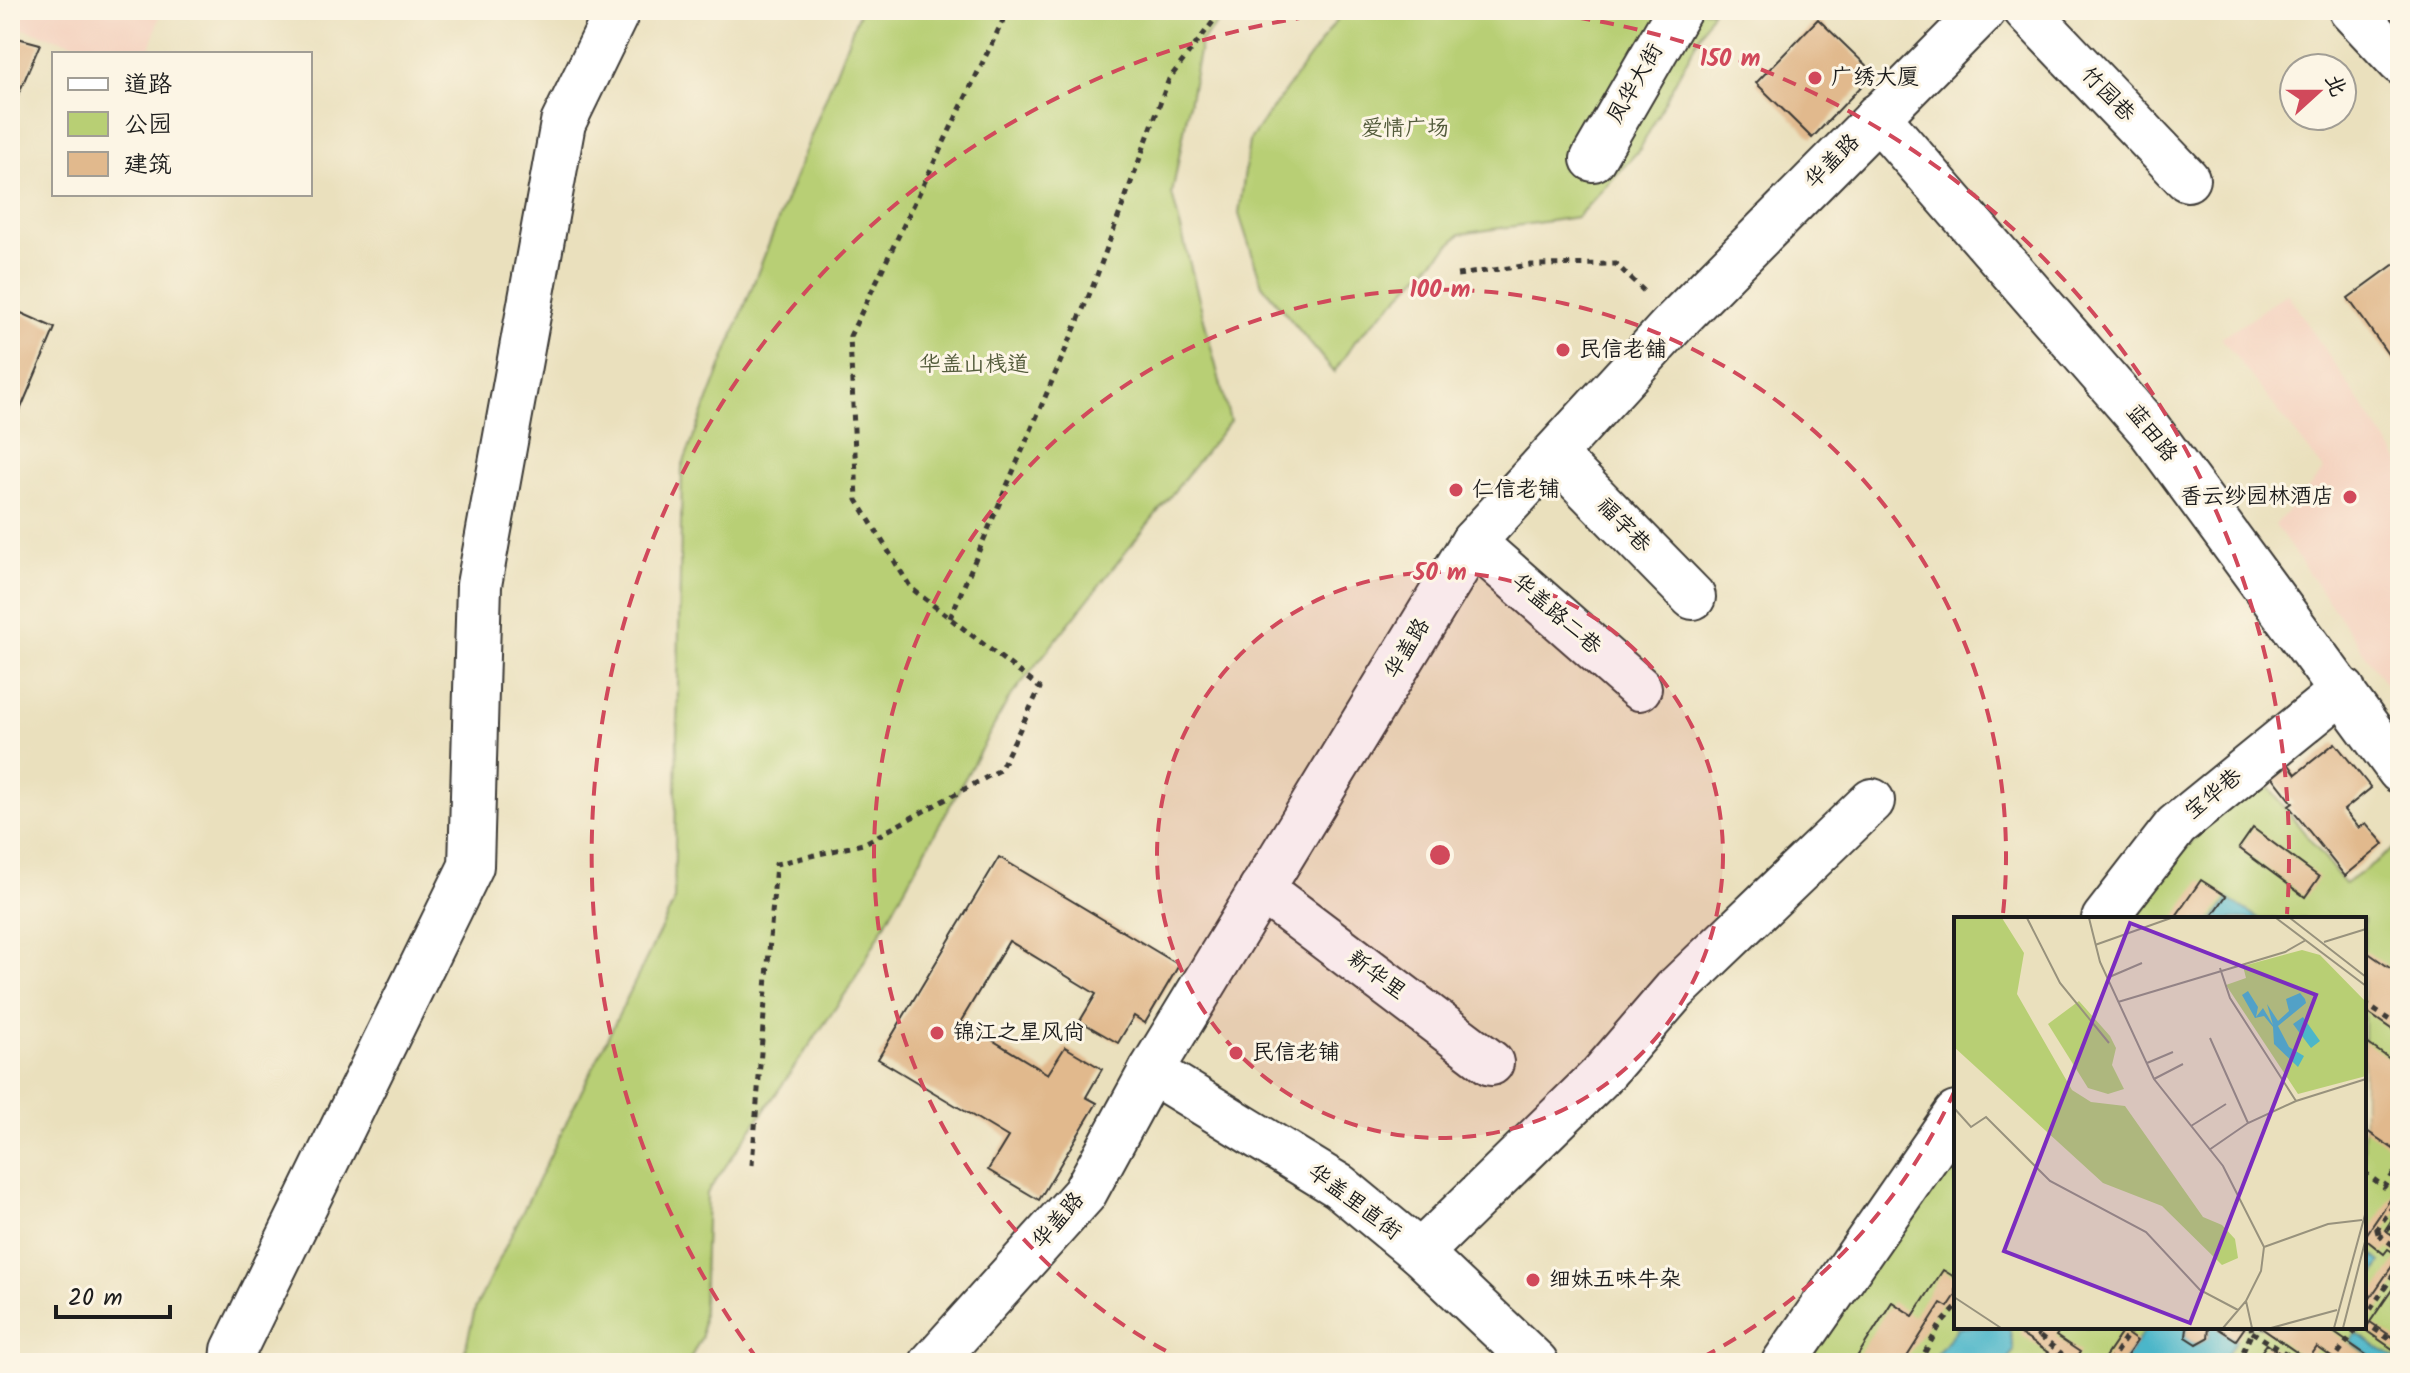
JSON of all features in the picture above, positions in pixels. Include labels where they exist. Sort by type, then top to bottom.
[{"type":"street","points":[[233,1363],[234,1350],[471,866],[479,585],[563,123],[618,10]]},
{"type":"street","name":"凤华大街","points":[[1593,159],[1679,10]]},
{"type":"street","name":"华盖路","points":[[932,1363],[1084,1194],[1151,1071],[1473,542],[1676,321],[1984,10]]},
{"type":"street","name":"竹园巷","points":[[2026,10],[2187,179]]},
{"type":"street","points":[[2351,10],[2400,62]]},
{"type":"street","name":"蓝田路","points":[[1877,116],[2149,429],[2400,771]]},
{"type":"street","name":"福字巷","points":[[1554,455],[1693,597]]},
{"type":"street","name":"华盖路二巷","points":[[1473,542],[1639,688]]},
{"type":"street","name":"宝华巷","points":[[2106,917],[2176,826],[2343,690]]},
{"type":"street","points":[[1420,1253],[1601,1076],[1675,990],[1872,801]]},
{"type":"street","name":"新华里","points":[[1261,889],[1491,1063]]},
{"type":"street","name":"华盖里直街","points":[[1151,1071],[1339,1186],[1420,1253],[1536,1363]]},
{"type":"street","points":[[1784,1363],[1954,1117]]},
{"type":"path","points":[[752,1165],[776,864],[863,844],[1000,770],[1040,688],[911,588],[857,500],[850,336],[1008,10]]},
{"type":"path","points":[[950,618],[1093,286],[1169,79],[1222,10]]},
{"type":"path","points":[[1457,275],[1530,265],[1616,264],[1676,321]]},
{"type":"path","points":[[2366,1004],[2400,1027]]},
{"type":"path","points":[[2366,1174],[2384,1187],[2400,1165]]},
{"type":"path","points":[[2375,1232],[2400,1196]]},
{"type":"path","points":[[2375,1232],[2400,1225]]},
{"type":"path","points":[[2375,1232],[2400,1250]]},
{"type":"path","points":[[2366,1318],[2400,1265]]},
{"type":"path","points":[[1919,1363],[1940,1325],[1954,1310]]},
{"type":"path","points":[[2366,1322],[2400,1346]]},
{"type":"path","points":[[2030,1329],[2061,1353],[2055,1363]]},
{"type":"path","points":[[2039,1336],[2044,1329]]},
{"type":"path","points":[[2109,1363],[2132,1329]]},
{"type":"path","points":[[2331,1363],[2356,1329]]},
{"type":"path","points":[[2238,1363],[2252,1330],[2301,1363]]},
{"type":"shaded area","points":[[10,10],[161,10],[150,52],[104,52],[10,25]]},
{"type":"shaded area","name":"香云纱园林酒店","points":[[2287,293],[2400,462],[2400,704],[2275,525],[2324,470],[2221,338]]},
{"type":"green space","name":"华盖山栈道","points":[[860,10],[1230,10],[1201,41],[1172,194],[1230,421],[1008,700],[852,984],[707,1193],[702,1336],[688,1363],[462,1363],[475,1309],[674,902],[682,467]]},
{"type":"green space","name":"爱情广场","points":[[1344,10],[1713,10],[1640,149],[1577,217],[1460,234],[1356,340],[1334,372],[1262,285],[1239,214],[1249,141]]},
{"type":"green space","points":[[2254,769],[2345,884],[2400,844],[2400,1363],[1805,1363],[1954,1155],[1954,1329],[2366,1329],[2366,917],[2126,917]]},
{"type":"water","points":[[2228,899],[2257,917],[2215,917]]},
{"type":"water","points":[[2366,1250],[2381,1262],[2366,1293]]},
{"type":"water","points":[[1957,1329],[2009,1329],[2014,1351],[2004,1363],[1929,1363]]},
{"type":"water","points":[[2146,1329],[2187,1329],[2186,1337],[2197,1344],[2208,1338],[2209,1329],[2219,1329],[2236,1340],[2222,1363],[2122,1363]]},
{"type":"water","points":[[2356,1333],[2400,1363],[2380,1363],[2351,1342]]},
{"type":"building","points":[[2366,10],[2400,10],[2400,47]]},
{"type":"building","name":"广绣大厦","points":[[1818,19],[1874,73],[1812,138],[1756,83]]},
{"type":"building","points":[[10,36],[40,44],[10,114]]},
{"type":"building","points":[[2400,260],[2400,371],[2348,298]]},
{"type":"building","points":[[10,308],[55,328],[10,434]]},
{"type":"building","points":[[2335,743],[2371,788],[2344,810],[2359,828],[2366,823],[2384,844],[2345,876],[2289,806],[2293,803],[2268,771],[2284,758],[2296,774]]},
{"type":"building","points":[[2253,828],[2319,877],[2305,897],[2239,848]]},
{"type":"building","name":"锦江之星风尚","points":[[999,857],[1179,965],[1145,1023],[1134,1016],[1118,1043],[1080,1021],[1096,994],[1009,941],[961,1021],[1048,1074],[1065,1047],[1102,1069],[1086,1097],[1097,1103],[1039,1200],[988,1170],[1008,1137],[878,1059]]},
{"type":"building","points":[[2201,880],[2226,896],[2211,917],[2175,917]]},
{"type":"building","points":[[2366,951],[2400,975],[2396,985],[2400,988],[2400,1035],[2366,1011]]},
{"type":"building","points":[[2366,1042],[2400,1066],[2400,1102],[2397,1107],[2400,1110],[2400,1143],[2395,1150],[2366,1130]]},
{"type":"building","points":[[2400,1185],[2400,1207],[2385,1230],[2400,1240],[2400,1278],[2370,1322],[2400,1342],[2400,1354],[2364,1329],[2366,1304],[2399,1256],[2388,1249],[2384,1254],[2366,1240],[2366,1235]]},
{"type":"building","points":[[1943,1270],[1954,1277],[1954,1298],[1948,1307],[1941,1303],[1903,1363],[1853,1363],[1892,1302],[1913,1316]]},
{"type":"building","points":[[2024,1329],[2061,1329],[2056,1336],[2080,1352],[2073,1363],[2042,1363],[2049,1353],[2020,1334]]},
{"type":"building","points":[[2187,1329],[2209,1329],[2208,1338],[2197,1344],[2186,1337]]},
{"type":"building","points":[[2219,1329],[2244,1329],[2236,1340]]},
{"type":"building","points":[[2263,1329],[2329,1329],[2378,1363],[2340,1363],[2317,1347],[2308,1360]]},
{"type":"building","points":[[2123,1331],[2137,1341],[2122,1363],[2101,1363]]},
{"type":"building","points":[[2267,1344],[2294,1363],[2253,1363]]},
{"type":"place","name":"广绣大厦","points":[[1815,78]]},
{"type":"place","name":"民信老舖","points":[[1563,350]]},
{"type":"place","name":"仁信老铺","points":[[1456,490]]},
{"type":"place","name":"香云纱园林酒店","points":[[2350,497]]},
{"type":"place","name":"锦江之星风尚","points":[[937,1033]]},
{"type":"place","name":"民信老铺","points":[[1236,1053]]},
{"type":"place","name":"细妹五味牛杂","points":[[1533,1280]]}]
